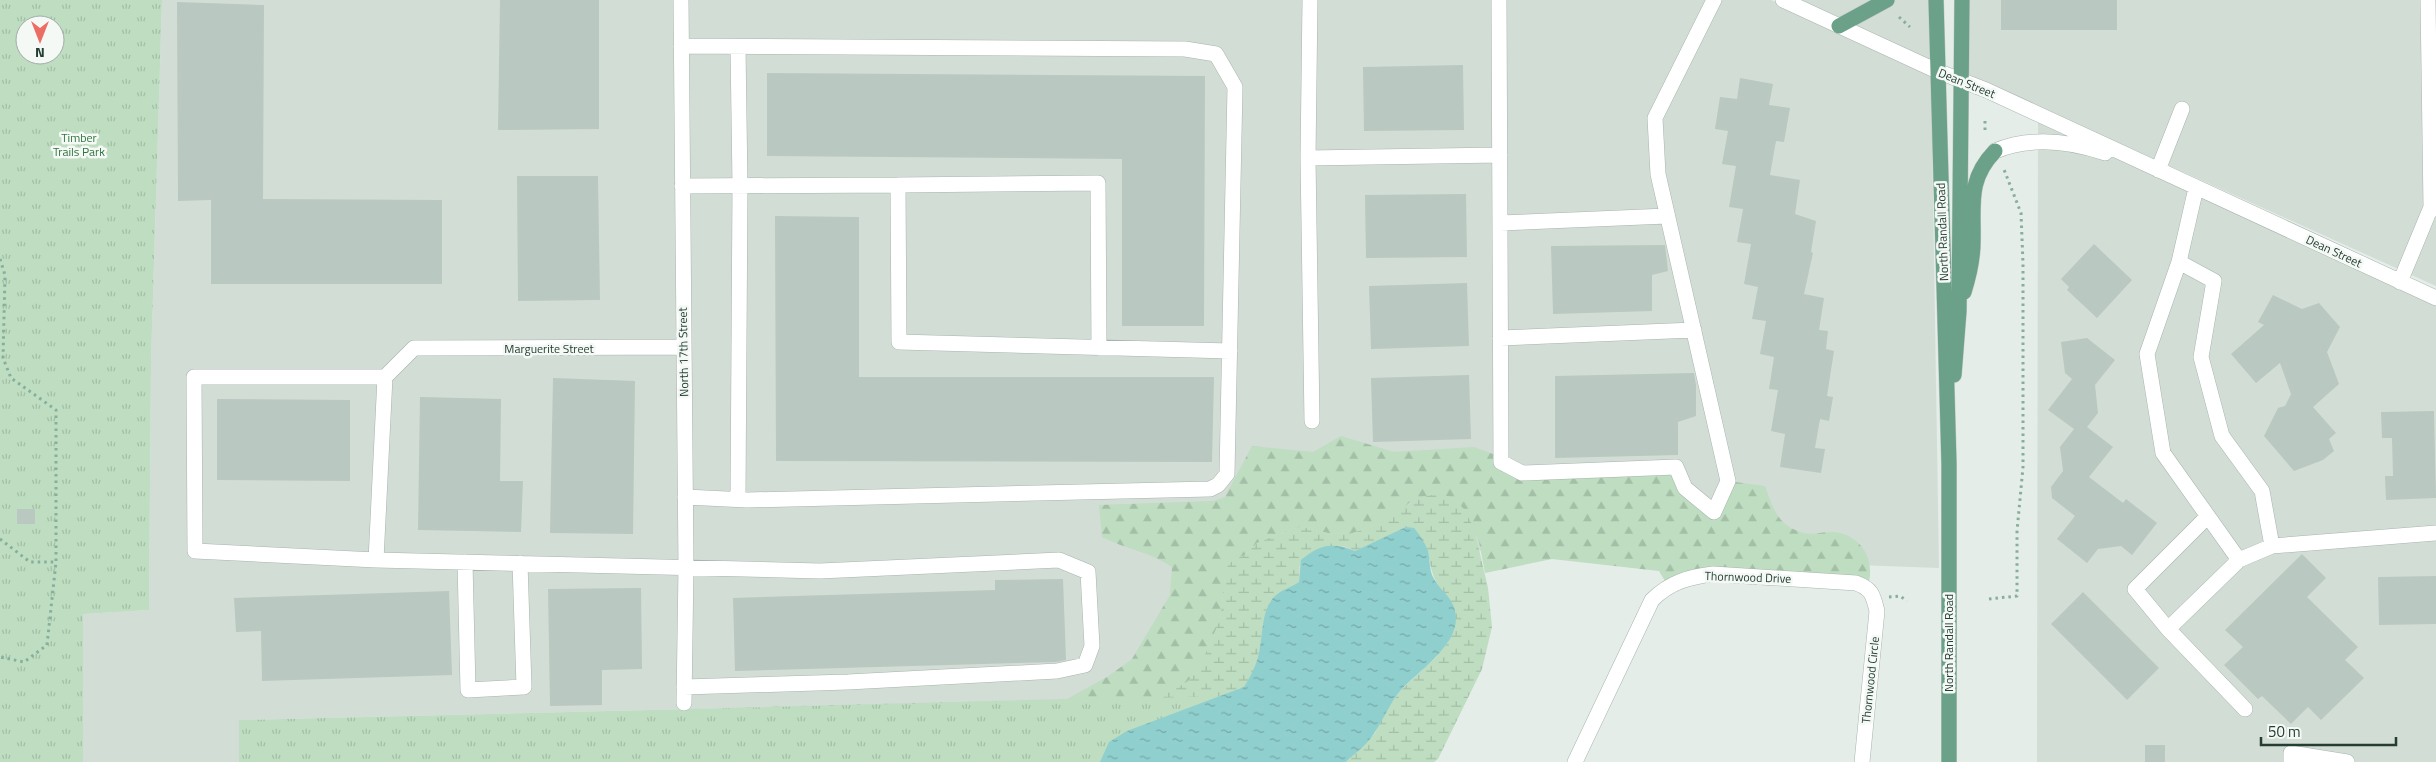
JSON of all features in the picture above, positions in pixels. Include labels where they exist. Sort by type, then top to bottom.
[{"type":"main road","points":[[1839,26],[1887,0]]},
{"type":"main road","name":"North Randall Road","points":[[1936,0],[1948,464],[1949,762]]},
{"type":"main road","name":"North Randall Road","points":[[1948,464],[1959,310],[1962,0]]},
{"type":"main road","name":"North Randall Road","points":[[1959,310],[1971,266],[1972,214],[1977,175],[1983,162],[1994,151]]},
{"type":"street","name":"North 17th Street","points":[[681,0],[686,567],[684,703]]},
{"type":"street","points":[[1310,0],[1308,158],[1312,420]]},
{"type":"street","points":[[1499,0],[1500,462],[1522,473],[1676,467],[1684,488],[1714,512],[1728,481],[1658,174],[1655,118],[1714,0]]},
{"type":"street","name":"Dean Street","points":[[1784,0],[2436,298]]},
{"type":"street","points":[[2400,282],[2434,208],[2428,0]]},
{"type":"street","points":[[681,46],[1185,49],[1216,54],[1235,87],[1227,474],[1218,486],[1210,489],[738,499],[685,497]]},
{"type":"street","points":[[738,47],[740,186],[738,499]]},
{"type":"street","points":[[2154,168],[2182,109]]},
{"type":"street","name":"Dean Street","points":[[1994,151],[2008,145],[2042,140],[2098,150],[2154,168]]},
{"type":"street","points":[[1308,158],[1500,155]]},
{"type":"street","points":[[682,186],[1098,183],[1099,348]]},
{"type":"street","points":[[898,185],[899,342],[1230,351]]},
{"type":"street","points":[[2196,188],[2179,262],[2147,354],[2163,453],[2239,560]]},
{"type":"street","points":[[1500,223],[1667,216]]},
{"type":"street","points":[[2179,262],[2214,281],[2200,357],[2222,436],[2262,491],[2272,546]]},
{"type":"street","points":[[1500,338],[1694,330]]},
{"type":"street","name":"Marguerite Street","points":[[384,377],[414,348],[683,347]]},
{"type":"street","points":[[376,560],[384,377],[194,377],[195,551],[376,560],[820,570],[1060,560],[1088,572],[1092,646],[1085,666],[1056,672],[848,682],[684,687]]},
{"type":"street","points":[[2208,516],[2135,589],[2168,628],[2245,709]]},
{"type":"street","points":[[2168,628],[2239,560],[2272,546],[2436,533]]},
{"type":"street","points":[[465,562],[468,690],[524,687],[520,563]]},
{"type":"street","name":"Thornwood Drive","points":[[1575,762],[1652,600],[1672,584],[1690,576],[1713,574],[1856,583],[1868,588],[1874,598]]},
{"type":"street","name":"Thornwood Circle","points":[[1862,762],[1877,611],[1874,598]]},
{"type":"street","points":[[2291,762],[2291,753],[2346,762]]},
{"type":"path","points":[[1899,17],[1910,26]]},
{"type":"path","points":[[1985,119],[1985,130]]},
{"type":"path","points":[[1989,599],[2017,596],[2017,531],[2023,467],[2023,264],[2020,213],[2001,162],[1994,151]]},
{"type":"path","points":[[0,259],[5,275],[3,358],[11,378],[56,410],[56,562],[47,645],[24,662],[0,657]]},
{"type":"path","points":[[0,539],[30,562],[56,562]]},
{"type":"shaded area","points":[[162,0],[1771,0],[1931,73],[1939,568],[1402,548],[1269,695],[239,720],[239,762],[83,762],[83,614],[149,610],[151,361]]},
{"type":"shaded area","points":[[1792,0],[1931,0],[1932,63]]},
{"type":"shaded area","points":[[1970,0],[2436,0],[2436,286],[1968,75]]},
{"type":"shaded area","points":[[2038,120],[2436,304],[2436,762],[2037,762]]},
{"type":"green space","name":"Timber Trails Park","points":[[0,0],[162,0],[151,361],[149,610],[83,614],[83,762],[0,762]]},
{"type":"green space","points":[[1341,436],[1394,452],[1474,447],[1493,454],[1501,462],[1522,473],[1676,467],[1713,511],[1728,481],[1765,486],[1777,515],[1791,528],[1812,534],[1840,533],[1849,536],[1862,547],[1869,562],[1870,571],[1867,588],[1713,574],[1668,586],[1659,571],[1552,559],[1485,573],[1479,542],[1464,509],[1409,503],[1400,512],[1378,524],[1350,534],[1328,533],[1301,527],[1292,529],[1257,543],[1245,555],[1233,560],[1226,568],[1220,620],[1198,671],[1187,682],[1155,700],[684,709],[1067,699],[1107,677],[1132,659],[1170,595],[1172,567],[1147,554],[1102,537],[1099,505],[1213,501],[1225,497],[1252,446],[1313,452]]},
{"type":"green space","points":[[1438,494],[1452,497],[1464,509],[1474,528],[1488,588],[1492,627],[1482,669],[1438,759],[1434,762],[1346,762],[1375,733],[1384,713],[1401,690],[1436,657],[1448,642],[1450,600],[1434,578],[1428,552],[1371,543],[1355,551],[1344,546],[1299,566],[1299,582],[1290,588],[1263,622],[1260,649],[1253,673],[1244,687],[1065,762],[1155,700],[1187,682],[1198,671],[1220,620],[1226,568],[1233,560],[1245,555],[1257,543],[1292,529],[1301,527],[1328,533],[1350,534],[1378,524],[1421,497]]},
{"type":"green space","points":[[1269,695],[1267,762],[239,762],[239,720]]},
{"type":"water","points":[[1406,527],[1414,528],[1428,551],[1433,577],[1451,601],[1456,614],[1455,627],[1450,639],[1441,651],[1401,690],[1372,736],[1346,762],[1100,762],[1109,742],[1127,731],[1244,687],[1258,658],[1268,607],[1277,594],[1299,582],[1301,560],[1314,551],[1326,546],[1340,546],[1355,551]]},
{"type":"building","points":[[500,0],[599,0],[599,129],[498,130]]},
{"type":"building","points":[[2001,0],[2117,0],[2117,30],[2001,30]]},
{"type":"building","points":[[177,2],[264,5],[263,199],[442,200],[442,284],[211,284],[211,200],[178,201]]},
{"type":"building","points":[[1463,65],[1464,130],[1364,131],[1363,67]]},
{"type":"building","points":[[767,73],[1205,76],[1204,326],[1122,326],[1122,159],[767,156]]},
{"type":"building","points":[[1740,78],[1773,84],[1769,105],[1790,108],[1784,142],[1776,141],[1770,175],[1800,180],[1795,214],[1816,221],[1811,252],[1813,253],[1804,294],[1824,298],[1819,330],[1828,331],[1826,349],[1834,351],[1827,396],[1833,397],[1829,421],[1820,419],[1815,448],[1825,449],[1821,473],[1780,467],[1785,434],[1771,431],[1778,390],[1769,389],[1774,357],[1760,354],[1766,321],[1752,319],[1758,287],[1744,284],[1751,244],[1737,242],[1743,209],[1729,207],[1736,166],[1722,164],[1728,131],[1715,129],[1720,97],[1737,99]]},
{"type":"building","points":[[517,176],[598,176],[600,300],[518,301]]},
{"type":"building","points":[[1466,194],[1467,257],[1366,258],[1365,195]]},
{"type":"building","points":[[775,216],[859,217],[859,377],[1214,377],[1212,462],[776,461]]},
{"type":"building","points":[[2094,244],[2132,280],[2097,318],[2067,290],[2069,287],[2061,279]]},
{"type":"building","points":[[1665,245],[1668,271],[1652,275],[1652,311],[1553,314],[1551,246]]},
{"type":"building","points":[[1467,283],[1469,346],[1371,349],[1369,286]]},
{"type":"building","points":[[2273,295],[2302,309],[2319,303],[2340,327],[2327,352],[2339,384],[2313,407],[2336,433],[2329,439],[2334,451],[2323,460],[2294,471],[2264,436],[2278,408],[2285,406],[2291,394],[2280,363],[2256,383],[2231,354],[2264,325],[2258,322]]},
{"type":"building","points":[[2087,338],[2115,360],[2095,385],[2098,413],[2087,427],[2113,447],[2089,477],[2123,503],[2126,499],[2157,523],[2132,555],[2121,546],[2098,549],[2087,563],[2057,539],[2075,516],[2052,498],[2051,487],[2063,471],[2060,447],[2074,429],[2048,410],[2072,379],[2065,373],[2061,342]]},
{"type":"building","points":[[1694,373],[1696,416],[1678,422],[1678,455],[1555,458],[1555,376]]},
{"type":"building","points":[[1469,375],[1471,439],[1373,442],[1371,378]]},
{"type":"building","points":[[553,378],[635,381],[633,534],[550,533]]},
{"type":"building","points":[[420,397],[501,399],[500,481],[523,481],[521,532],[418,530]]},
{"type":"building","points":[[217,399],[350,400],[350,481],[217,480]]},
{"type":"building","points":[[2434,411],[2436,498],[2386,500],[2385,476],[2393,476],[2392,438],[2382,438],[2381,412]]},
{"type":"building","points":[[17,509],[35,509],[35,524],[17,524]]},
{"type":"building","points":[[2302,554],[2326,578],[2307,597],[2358,647],[2345,660],[2364,678],[2321,720],[2308,707],[2291,724],[2262,696],[2258,699],[2224,665],[2243,647],[2225,630]]},
{"type":"building","points":[[2436,576],[2436,624],[2379,625],[2378,577]]},
{"type":"building","points":[[1063,579],[1066,660],[1056,662],[735,671],[733,598],[995,590],[995,580]]},
{"type":"building","points":[[641,588],[642,669],[602,670],[602,705],[550,706],[548,589]]},
{"type":"building","points":[[449,591],[452,675],[262,681],[261,631],[236,632],[234,598]]},
{"type":"building","points":[[2083,592],[2159,668],[2127,700],[2051,624]]},
{"type":"building","points":[[2145,745],[2165,745],[2165,762],[2145,762]]}]
